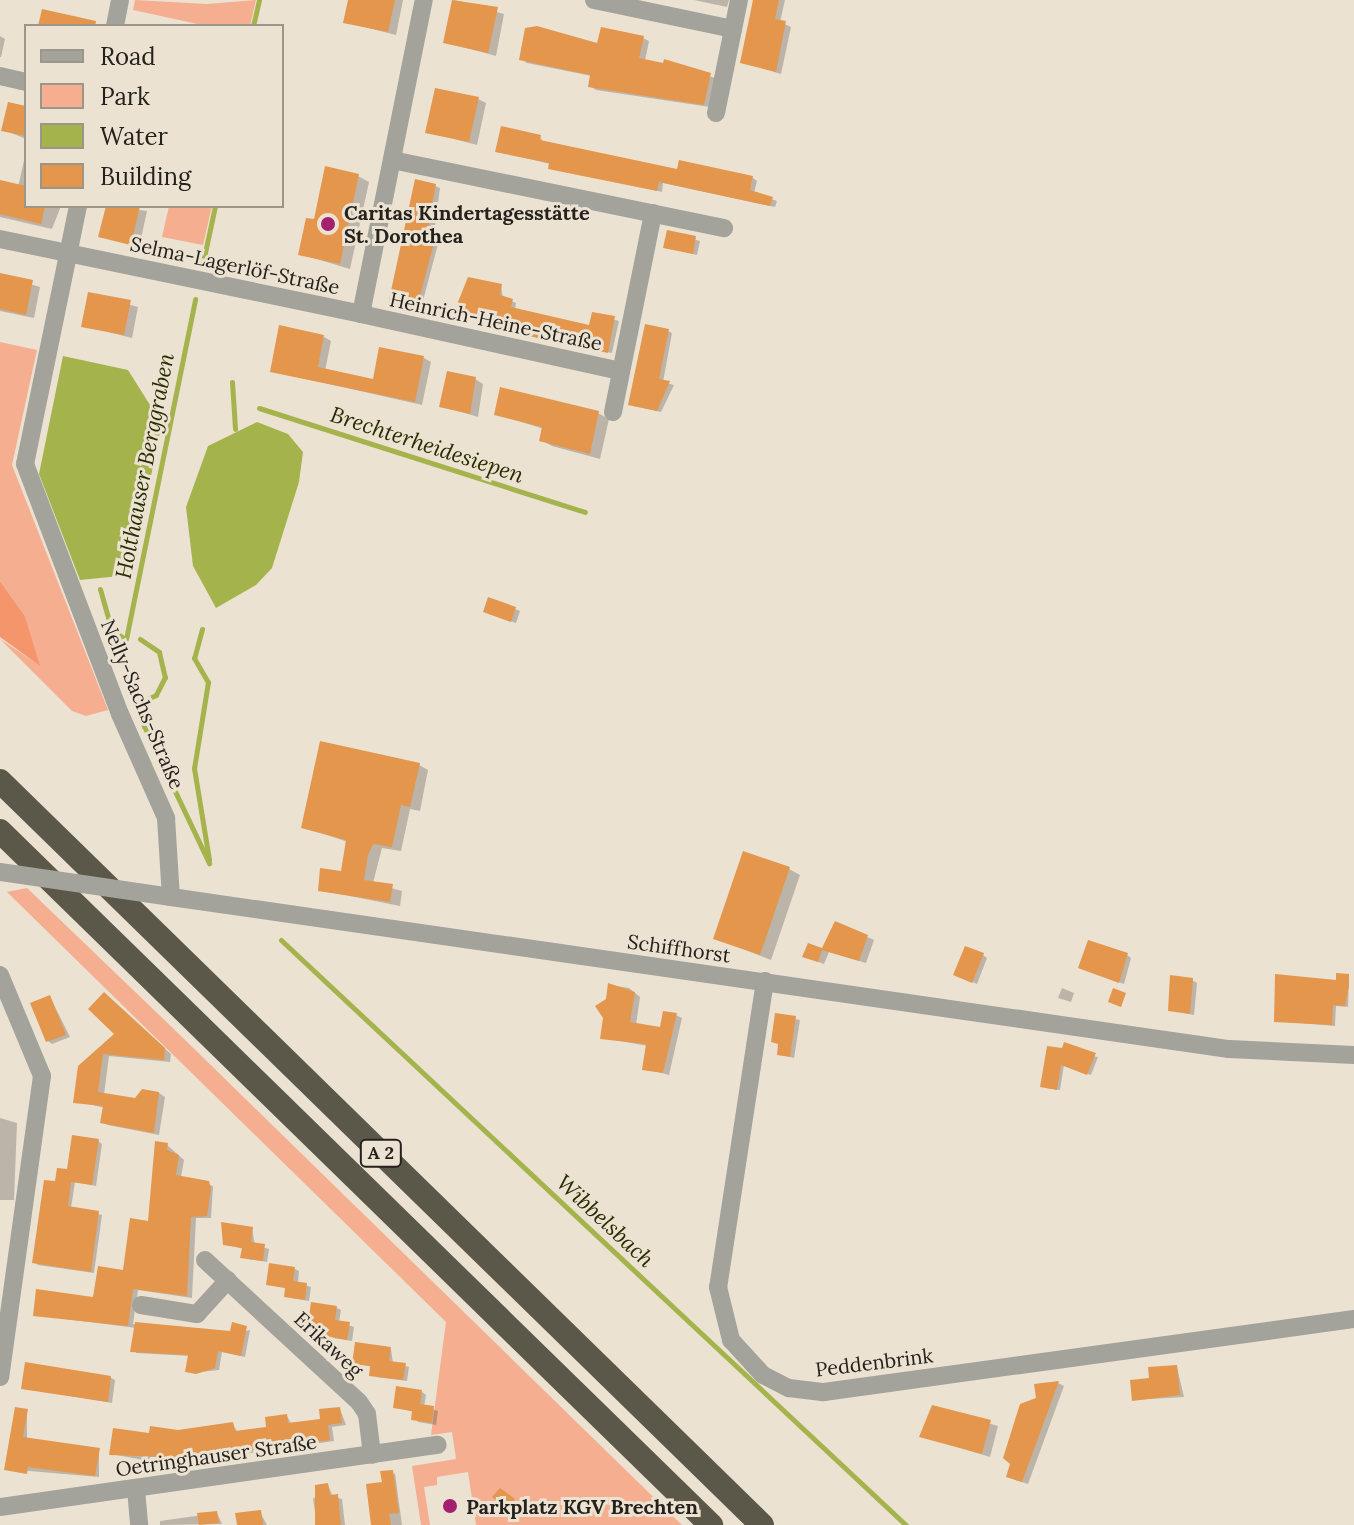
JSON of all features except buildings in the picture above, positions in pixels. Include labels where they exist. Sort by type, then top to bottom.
[{"type":"highway","name":"A 2","points":[[0,781],[762,1525]]},
{"type":"highway","name":"A 2","points":[[0,831],[711,1525]]},
{"type":"street","points":[[115,24],[120,0]]},
{"type":"street","name":"Selma-Lagerlöf-Straße","points":[[0,239],[361,314],[424,0]]},
{"type":"street","points":[[594,0],[733,29]]},
{"type":"street","points":[[716,113],[739,0]]},
{"type":"street","points":[[0,76],[24,82]]},
{"type":"street","points":[[392,160],[724,228]]},
{"type":"street","name":"Nelly-Sachs-Straße","points":[[78,208],[25,464],[120,714],[166,818],[171,897]]},
{"type":"street","name":"Heinrich-Heine-Straße","points":[[613,412],[653,213]]},
{"type":"street","name":"Heinrich-Heine-Straße","points":[[361,314],[621,371]]},
{"type":"street","name":"Schiffhorst","points":[[0,872],[1229,1049],[1354,1055]]},
{"type":"street","points":[[0,975],[42,1076],[0,1377]]},
{"type":"street","name":"Peddenbrink","points":[[765,981],[718,1287],[731,1340],[763,1375],[789,1388],[824,1392],[1354,1319]]},
{"type":"street","points":[[0,1237],[20,1237]]},
{"type":"street","name":"Erikaweg","points":[[205,1260],[359,1402],[367,1414],[372,1455]]},
{"type":"street","points":[[141,1305],[197,1314],[228,1280]]},
{"type":"street","name":"Oetringhauser Straße","points":[[0,1507],[438,1445]]},
{"type":"street","points":[[136,1489],[139,1525]]},
{"type":"green space","points":[[135,0],[207,4],[256,0],[250,24],[198,24],[133,10]]},
{"type":"green space","points":[[169,208],[212,208],[203,245],[162,237]]},
{"type":"green space","points":[[0,342],[37,350],[12,465],[108,710],[86,716],[72,711],[0,639],[39,665],[25,616],[0,581]]},
{"type":"green space","points":[[27,888],[682,1525],[476,1525],[468,1472],[437,1477],[437,1485],[424,1487],[430,1525],[421,1525],[412,1466],[456,1459],[452,1432],[431,1435],[446,1322],[7,892]]},
{"type":"shaded area","points":[[0,581],[25,616],[40,666],[0,637]]},
{"type":"water","points":[[63,356],[128,370],[162,424],[130,575],[80,580],[39,474]]},
{"type":"water","points":[[257,422],[288,434],[303,452],[299,482],[272,568],[256,585],[216,608],[193,566],[186,507],[208,446]]},
{"type":"waterway","name":"Holthauser Berggraben","points":[[253,24],[259,0]]},
{"type":"waterway","name":"Holthauser Berggraben","points":[[203,262],[215,208]]},
{"type":"waterway","name":"Holthauser Berggraben","points":[[126,639],[195,299]]},
{"type":"waterway","points":[[232,382],[235,429]]},
{"type":"waterway","name":"Brechterheidesiepen","points":[[259,408],[585,512]]},
{"type":"waterway","points":[[100,589],[111,628],[123,638]]},
{"type":"waterway","points":[[202,629],[194,658],[208,682],[194,768],[209,860]]},
{"type":"waterway","name":"Wibbelsbach","points":[[140,639],[159,652],[165,677],[156,695],[139,703],[144,726],[209,863]]},
{"type":"waterway","name":"Wibbelsbach","points":[[281,940],[906,1525]]},
{"type":"place","name":"Caritas Kindertagesstätte St. Dorothea","points":[[328,224]]},
{"type":"place","name":"Parkplatz KGV Brechten","points":[[450,1506]]}]
